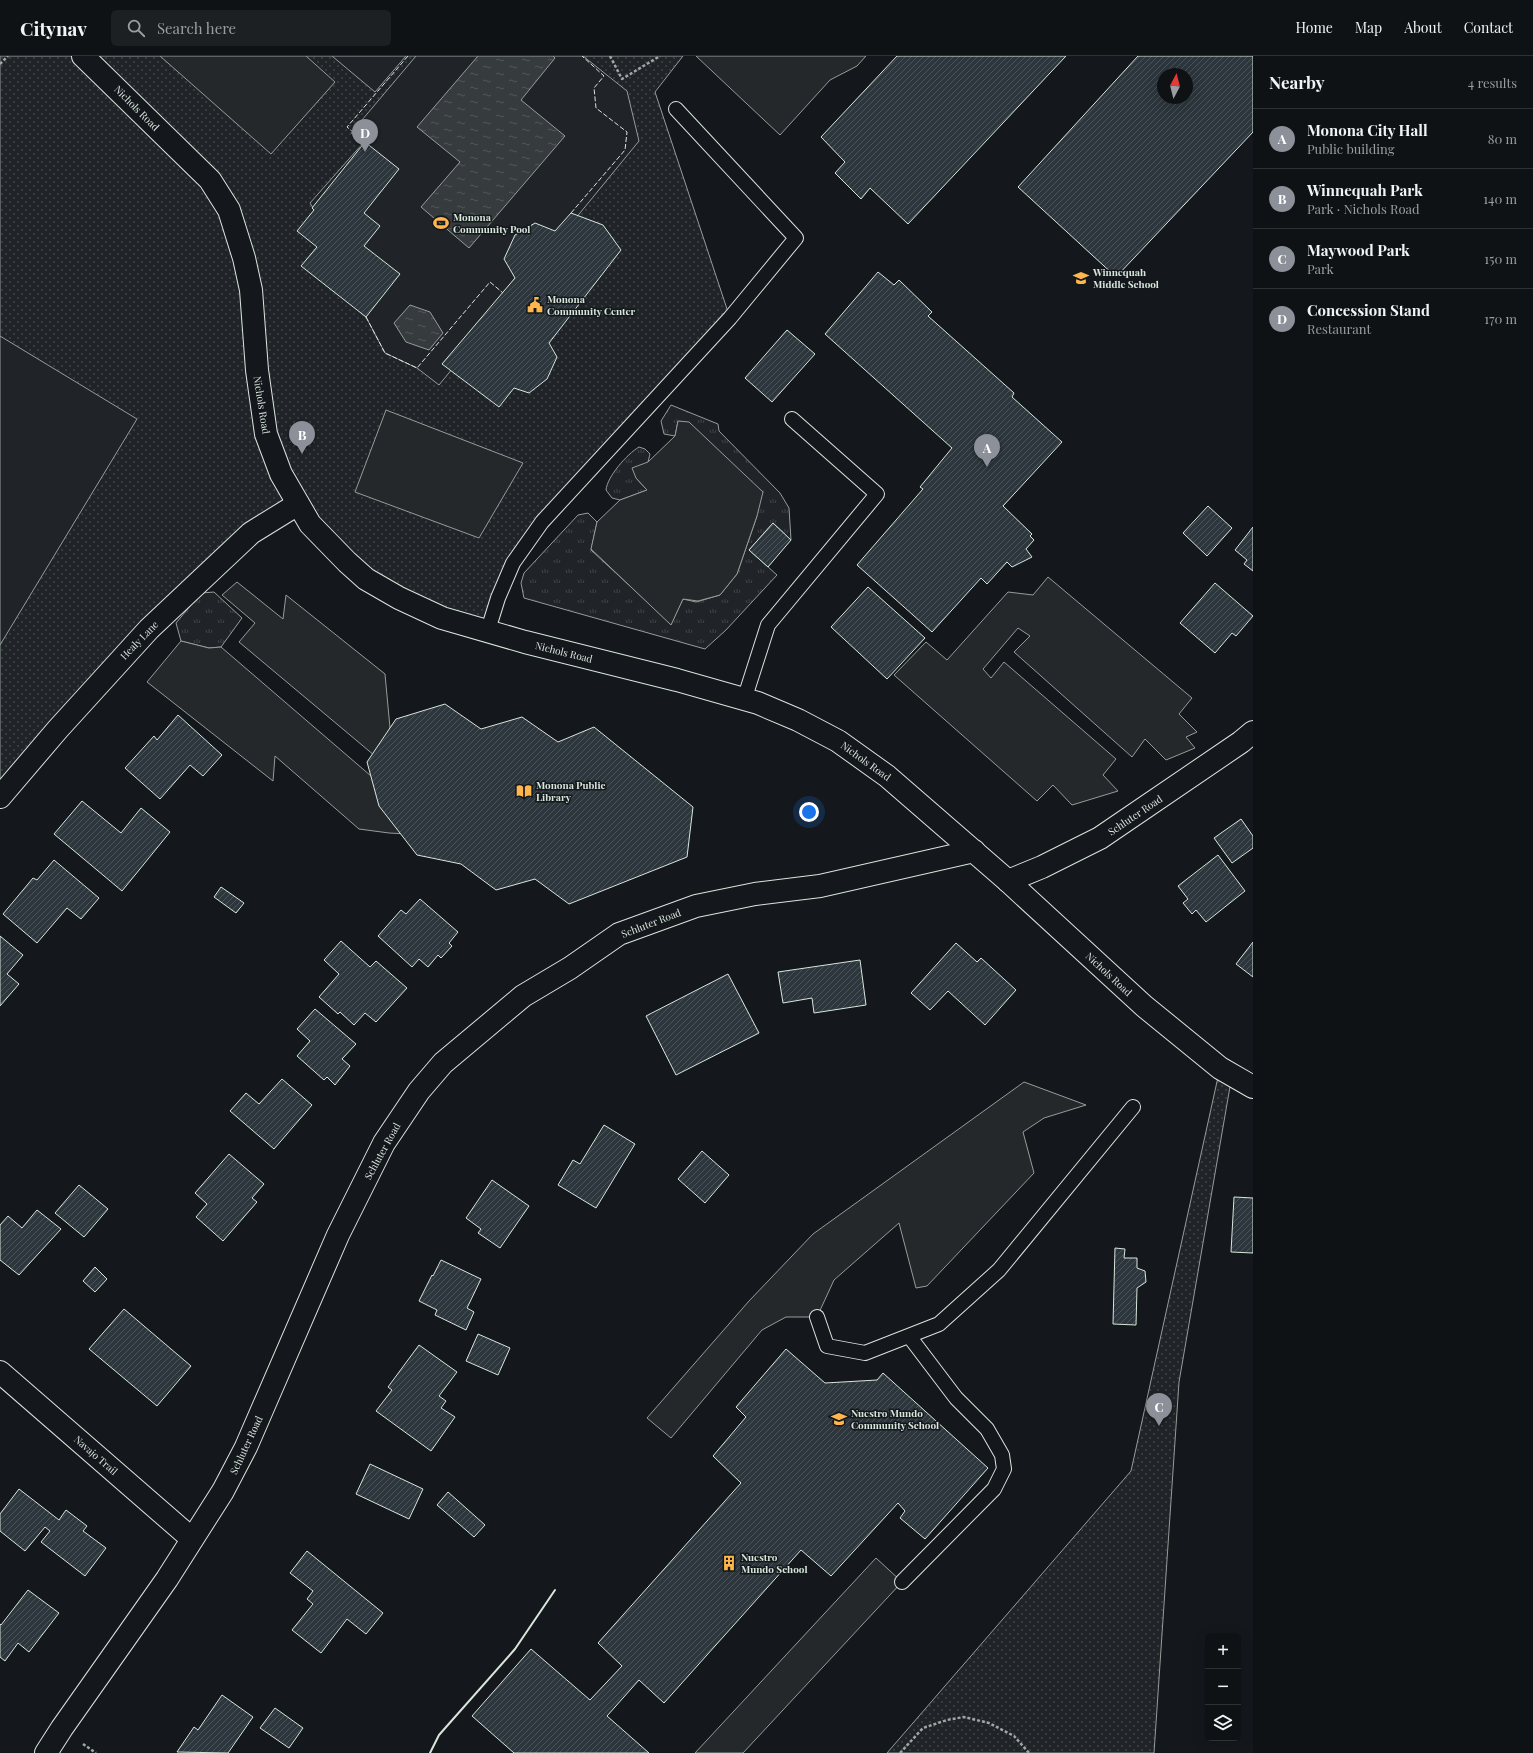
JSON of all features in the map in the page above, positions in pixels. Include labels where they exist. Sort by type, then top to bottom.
[{"type":"street","name":"Nichols Road","points":[[83,56],[210,180],[229,210],[244,258],[251,290],[257,370],[266,434],[281,474],[310,524],[366,579],[399,598],[442,618],[488,630],[525,642],[677,680],[758,703],[798,720],[838,741],[887,776],[974,851],[1144,1006],[1220,1068],[1253,1087]]},
{"type":"street","name":"Healy Lane","points":[[0,797],[58,729],[149,629],[250,533],[298,504]]},
{"type":"street","name":"Schluter Road","points":[[1008,881],[1042,867],[1100,838],[1241,742],[1253,732]]},
{"type":"street","name":"Schluter Road","points":[[46,1753],[167,1579],[223,1491],[246,1448],[338,1235],[384,1143],[419,1091],[443,1063],[522,996],[570,968],[619,934],[696,906],[755,894],[820,886],[974,851]]},
{"type":"street","name":"Navajo Trail","points":[[0,1372],[192,1538]]},
{"type":"lane","points":[[488,630],[498,598],[514,563],[542,522],[730,318],[796,238],[676,109]]},
{"type":"lane","points":[[744,700],[768,625],[877,494],[792,419]]},
{"type":"lane","points":[[816,1317],[827,1346],[865,1353],[939,1324],[999,1270],[1133,1107]]},
{"type":"lane","points":[[902,1582],[994,1489],[1004,1468],[1002,1455],[987,1429],[956,1398],[909,1336]]},
{"type":"path","points":[[0,64],[8,56]]},
{"type":"path","points":[[610,56],[622,79],[660,56]]},
{"type":"path","points":[[900,1753],[923,1728],[947,1720],[964,1717],[989,1723],[1014,1736],[1030,1753]]},
{"type":"green space","points":[[0,56],[683,56],[655,92],[730,318],[513,563],[488,630],[399,598],[298,504],[258,528],[0,797]]},
{"type":"green space","points":[[332,56],[406,56],[375,92]]},
{"type":"green space","name":"Monona Community Pool","points":[[416,56],[583,56],[627,91],[639,141],[439,385],[417,368],[385,353],[366,317],[308,264],[324,247],[317,214],[310,203],[364,142],[351,133]]},
{"type":"green space","points":[[0,336],[137,419],[0,645]]},
{"type":"green space","points":[[671,405],[718,424],[719,431],[780,493],[789,508],[791,540],[773,523],[749,550],[777,575],[726,630],[705,649],[524,598],[521,583],[524,573],[578,515],[588,513],[597,522],[591,550],[671,624],[683,599],[696,602],[720,595],[737,574],[757,516],[678,421],[675,436],[664,434],[661,421]]},
{"type":"green space","points":[[639,447],[645,449],[650,454],[648,462],[636,478],[647,490],[620,500],[612,498],[606,490],[610,479],[624,460]]},
{"type":"green space","points":[[214,592],[242,618],[221,647],[209,648],[181,641],[176,623],[201,593]]},
{"type":"green space","points":[[1220,1068],[1232,1075],[1179,1382],[1154,1753],[887,1753],[1131,1471]]},
{"type":"shaded area","points":[[160,56],[306,56],[335,82],[271,154]]},
{"type":"shaded area","points":[[696,56],[866,56],[857,66],[830,80],[780,135]]},
{"type":"shaded area","points":[[386,410],[523,463],[479,538],[355,492]]},
{"type":"shaded area","points":[[678,421],[689,422],[763,492],[757,516],[737,574],[720,595],[698,601],[683,599],[671,625],[591,549],[597,522],[620,500],[647,490],[636,478],[632,468],[648,462],[675,436]]},
{"type":"shaded area","points":[[1048,577],[1192,698],[1179,714],[1197,732],[1186,737],[1195,748],[1166,760],[1145,739],[1132,757],[1014,652],[1030,636],[1018,628],[983,669],[991,678],[1004,662],[1116,759],[1103,775],[1118,791],[1072,805],[1053,785],[1037,801],[894,675],[926,642],[947,660],[1008,592],[1033,595]]},
{"type":"shaded area","points":[[237,582],[283,619],[286,595],[385,674],[390,728],[429,835],[389,833],[359,829],[275,756],[273,781],[147,682],[181,641],[209,648],[221,647],[371,776],[381,761],[239,642],[255,623],[222,595]]},
{"type":"shaded area","points":[[1024,1082],[1086,1105],[1044,1118],[1023,1132],[1034,1173],[927,1286],[916,1288],[899,1223],[834,1280],[817,1317],[786,1317],[762,1330],[671,1438],[647,1418],[749,1301],[813,1234]]},
{"type":"shaded area","points":[[876,1558],[902,1582],[743,1753],[695,1753]]},
{"type":"water","points":[[478,56],[553,56],[555,58],[521,100],[565,136],[469,248],[421,207],[460,162],[417,127]]},
{"type":"water","points":[[410,305],[430,312],[443,333],[429,350],[406,342],[394,323]]},
{"type":"building","points":[[897,56],[1066,56],[908,224],[870,188],[861,199],[835,173],[845,162],[821,137]]},
{"type":"building","name":"Winnequah Middle School","points":[[1138,56],[1253,56],[1253,132],[1116,277],[1018,187]]},
{"type":"building","points":[[365,142],[399,169],[364,213],[380,226],[364,246],[400,274],[366,317],[301,266],[317,247],[297,231],[314,210],[312,208]]},
{"type":"building","name":"Monona Community Center","points":[[571,213],[603,225],[621,250],[549,343],[557,357],[547,379],[529,393],[514,388],[499,407],[442,364],[515,278],[504,259],[515,235],[535,223],[555,231]]},
{"type":"building","points":[[878,272],[894,285],[899,280],[932,312],[928,316],[1014,393],[1012,397],[1062,442],[1003,506],[1032,534],[1030,536],[1034,540],[1026,549],[1032,557],[1012,567],[1007,562],[987,584],[981,578],[932,632],[857,565],[923,489],[920,487],[952,448],[825,334]]},
{"type":"building","points":[[787,330],[815,354],[772,402],[745,378]]},
{"type":"building","points":[[1208,506],[1232,528],[1207,556],[1183,533]]},
{"type":"building","points":[[773,523],[791,540],[768,567],[749,550]]},
{"type":"building","points":[[1253,527],[1253,571],[1244,564],[1247,560],[1235,550]]},
{"type":"building","points":[[1215,583],[1253,616],[1236,636],[1232,633],[1215,653],[1180,623]]},
{"type":"building","points":[[868,587],[925,638],[887,679],[831,627]]},
{"type":"building","name":"Monona Public Library","points":[[445,704],[481,729],[522,717],[558,742],[594,727],[693,807],[687,857],[569,904],[535,879],[496,890],[461,864],[417,855],[379,806],[367,762],[396,719]]},
{"type":"building","points":[[178,715],[222,755],[203,776],[190,765],[160,799],[125,768],[154,736],[157,740]]},
{"type":"building","points":[[82,801],[121,833],[141,808],[170,832],[122,891],[54,834]]},
{"type":"building","points":[[1241,819],[1253,836],[1253,848],[1232,863],[1214,838]]},
{"type":"building","points":[[1218,855],[1245,891],[1206,922],[1196,910],[1192,914],[1183,903],[1188,899],[1178,886]]},
{"type":"building","points":[[54,860],[99,898],[81,919],[67,908],[37,943],[3,914],[33,878],[37,880]]},
{"type":"building","points":[[221,887],[244,903],[236,913],[214,897]]},
{"type":"building","points":[[420,899],[458,932],[449,943],[452,946],[441,958],[438,955],[428,967],[419,959],[412,967],[378,936],[401,910],[406,914]]},
{"type":"building","points":[[0,936],[23,955],[7,974],[19,984],[0,1006]]},
{"type":"building","points":[[341,941],[370,967],[376,961],[407,988],[376,1022],[365,1013],[354,1025],[340,1012],[338,1014],[319,997],[339,974],[324,960]]},
{"type":"building","points":[[1253,942],[1253,977],[1236,964]]},
{"type":"building","points":[[956,943],[977,962],[981,958],[1016,990],[985,1025],[948,991],[930,1010],[911,993]]},
{"type":"building","points":[[860,960],[866,1005],[814,1013],[812,998],[783,1003],[778,972]]},
{"type":"building","points":[[728,974],[759,1033],[676,1075],[646,1016]]},
{"type":"building","points":[[315,1009],[356,1044],[342,1059],[350,1066],[335,1085],[327,1077],[324,1080],[297,1056],[310,1041],[297,1029]]},
{"type":"building","points":[[282,1079],[312,1105],[274,1149],[230,1111],[246,1093],[259,1104]]},
{"type":"building","points":[[604,1125],[635,1144],[596,1208],[558,1185],[573,1160],[580,1164]]},
{"type":"building","points":[[702,1151],[729,1175],[705,1203],[678,1179]]},
{"type":"building","points":[[229,1154],[264,1184],[252,1198],[257,1202],[223,1241],[196,1217],[207,1204],[195,1193]]},
{"type":"building","points":[[492,1180],[529,1206],[500,1248],[478,1233],[481,1229],[466,1218]]},
{"type":"building","points":[[79,1185],[108,1209],[84,1237],[55,1213]]},
{"type":"building","points":[[1234,1197],[1253,1198],[1253,1253],[1231,1252]]},
{"type":"building","points":[[37,1210],[61,1229],[19,1275],[0,1260],[0,1225],[8,1216],[22,1228]]},
{"type":"building","points":[[1115,1248],[1125,1249],[1124,1258],[1137,1258],[1137,1268],[1145,1271],[1146,1282],[1137,1288],[1136,1325],[1113,1324]]},
{"type":"building","points":[[441,1260],[481,1279],[467,1308],[474,1312],[466,1330],[435,1315],[437,1310],[419,1301]]},
{"type":"building","points":[[95,1267],[107,1279],[95,1292],[83,1281]]},
{"type":"building","points":[[124,1309],[191,1366],[157,1406],[89,1349]]},
{"type":"building","points":[[478,1334],[510,1348],[498,1375],[466,1361]]},
{"type":"building","points":[[419,1345],[457,1372],[439,1396],[446,1401],[441,1408],[455,1417],[431,1451],[376,1411],[392,1390],[388,1387]]},
{"type":"building","name":"Nuestro Mundo School","points":[[786,1349],[825,1383],[877,1380],[883,1373],[988,1468],[925,1539],[900,1518],[905,1511],[898,1503],[831,1576],[801,1550],[664,1703],[639,1680],[607,1716],[649,1753],[514,1753],[472,1716],[531,1649],[590,1700],[622,1666],[598,1643],[741,1483],[713,1456],[746,1417],[736,1407]]},
{"type":"building","points":[[370,1464],[423,1489],[409,1519],[356,1494]]},
{"type":"building","points":[[19,1489],[59,1520],[66,1510],[87,1526],[83,1531],[106,1548],[85,1576],[41,1542],[50,1531],[45,1527],[25,1551],[0,1531],[0,1514]]},
{"type":"building","points":[[448,1492],[485,1525],[474,1537],[437,1505]]},
{"type":"building","points":[[307,1551],[383,1613],[366,1634],[347,1619],[321,1653],[292,1630],[313,1604],[307,1599],[313,1591],[290,1573]]},
{"type":"building","points":[[28,1590],[59,1613],[29,1652],[18,1643],[5,1661],[0,1657],[0,1624],[1,1625]]},
{"type":"building","points":[[222,1695],[253,1717],[228,1753],[177,1752],[194,1727],[198,1730]]},
{"type":"building","points":[[275,1708],[303,1728],[289,1748],[260,1728]]},
{"type":"fence","points":[[365,142],[347,127],[408,56]]},
{"type":"fence","points":[[571,213],[625,150],[627,132],[596,108],[594,88],[604,76],[582,56]]},
{"type":"fence","points":[[366,317],[385,353],[417,368],[490,282],[503,293]]},
{"type":"wall","points":[[430,1753],[439,1735],[515,1649],[555,1590]]},
{"type":"place","name":"Concession Stand","points":[[365,152]]},
{"type":"place","name":"Monona Community Pool","points":[[441,223]]},
{"type":"place","name":"Winnequah Middle School","points":[[1081,278]]},
{"type":"place","name":"Monona Community Center","points":[[535,305]]},
{"type":"place","name":"Winnequah Park","points":[[302,454]]},
{"type":"place","name":"Monona City Hall","points":[[987,467]]},
{"type":"place","name":"Monona Public Library","points":[[524,791]]},
{"type":"place","name":"Nuestro Mundo Community School","points":[[839,1419]]},
{"type":"place","name":"Maywood Park","points":[[1159,1426]]},
{"type":"place","name":"Nuestro Mundo School","points":[[729,1563]]}]
